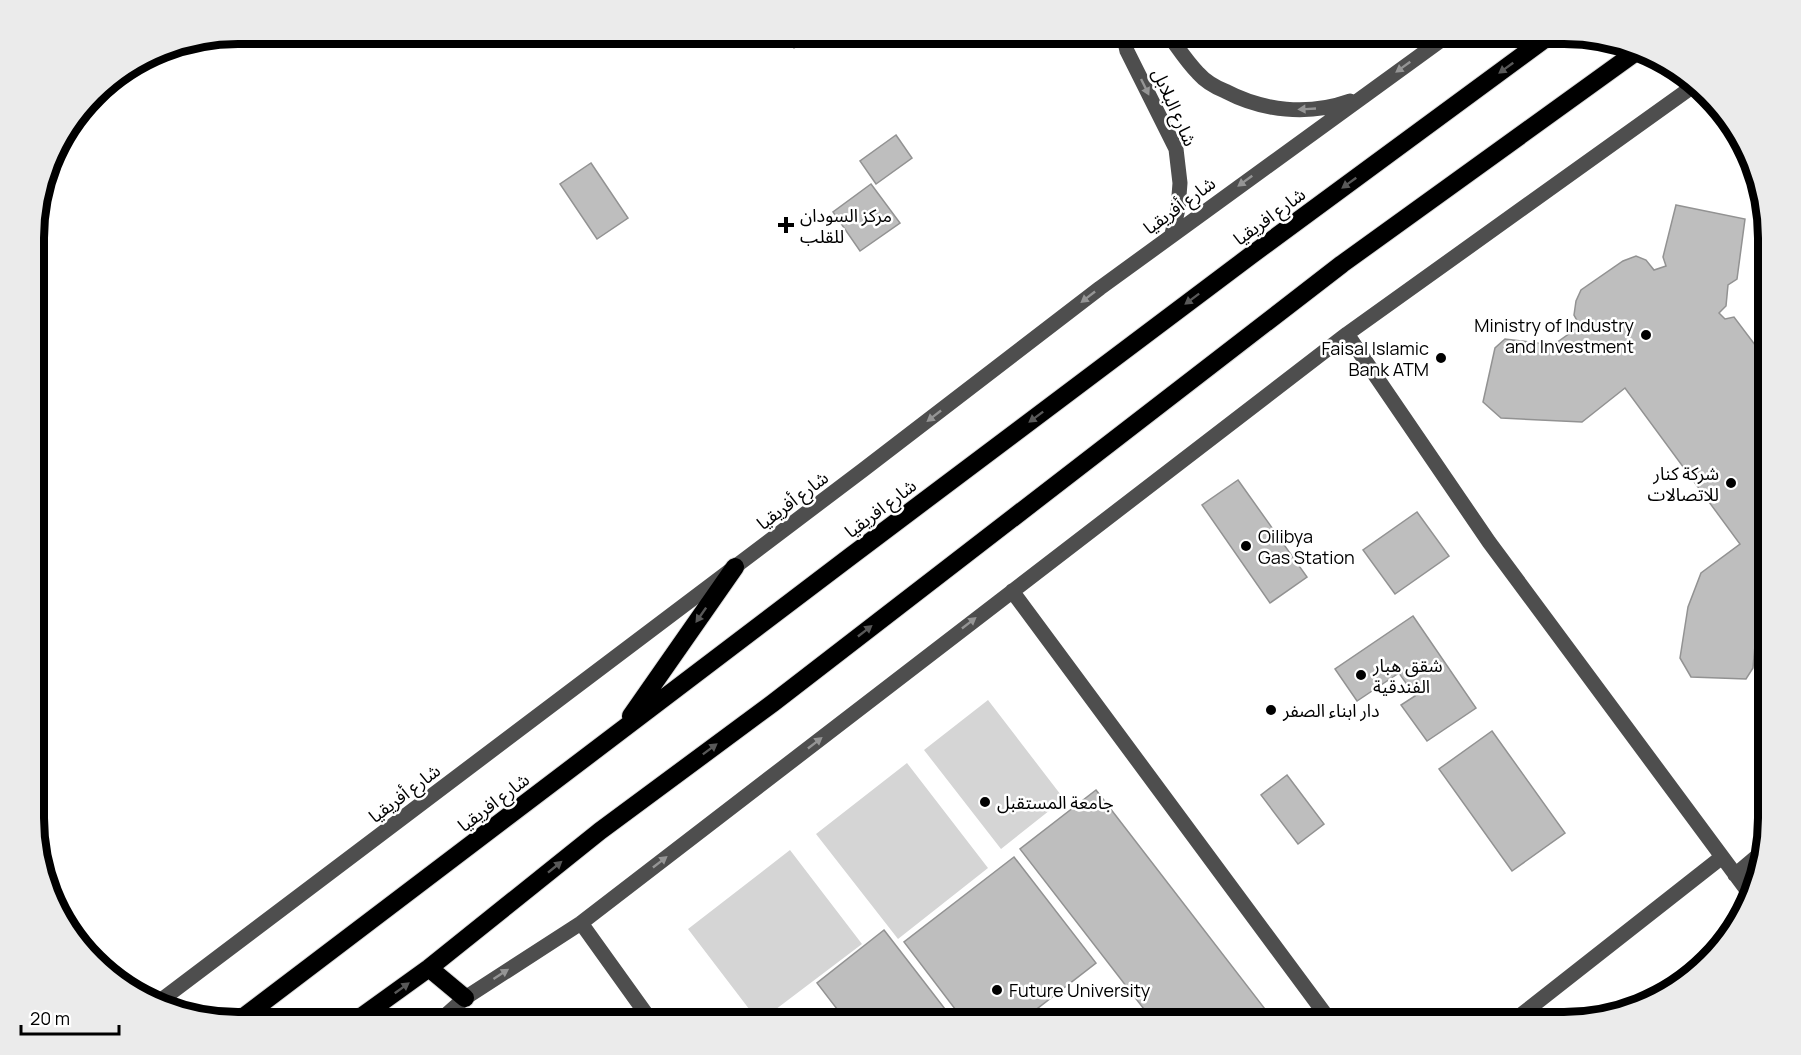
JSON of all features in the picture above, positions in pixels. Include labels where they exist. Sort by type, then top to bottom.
[{"type":"highway","name":"شارع افريقيا","points":[[250,1012],[1250,256],[1538,44]]},
{"type":"highway","points":[[368,1012],[429,968],[600,831],[773,703],[1342,264],[1631,56]]},
{"type":"highway","points":[[621,730],[735,567]]},
{"type":"highway","points":[[429,968],[465,998]]},
{"type":"street","name":"شارع البلابل","points":[[1125,44],[1176,149],[1180,183],[1178,209],[1172,234]]},
{"type":"street","name":"شارع البلابل","points":[[1176,44],[1199,74],[1216,87],[1254,104],[1298,110],[1321,108],[1364,96]]},
{"type":"street","name":"شارع أفريقيا","points":[[165,998],[1172,234],[1435,44]]},
{"type":"street","points":[[449,1012],[465,998],[581,923],[1347,334],[1689,89]]},
{"type":"street","points":[[1347,334],[1489,542],[1745,887]]},
{"type":"street","points":[[1012,591],[1323,1011]]},
{"type":"street","points":[[1526,1011],[1722,856]]},
{"type":"street","points":[[1735,874],[1753,860]]},
{"type":"street","points":[[581,923],[645,1012]]},
{"type":"shaded area","points":[[988,700],[1064,799],[1001,849],[924,750]]},
{"type":"shaded area","points":[[907,763],[988,868],[898,939],[816,834]]},
{"type":"shaded area","points":[[790,850],[862,944],[773,1012],[751,1012],[688,929]]},
{"type":"building","points":[[896,135],[912,158],[876,184],[860,161]]},
{"type":"building","points":[[591,163],[628,218],[597,239],[560,184]]},
{"type":"building","points":[[871,184],[900,223],[860,251],[833,212]]},
{"type":"building","name":"شركة كنار للاتصالات","points":[[1676,205],[1745,219],[1737,279],[1728,285],[1726,306],[1719,313],[1725,319],[1734,317],[1757,347],[1757,632],[1753,668],[1746,679],[1691,677],[1680,658],[1688,607],[1701,573],[1740,544],[1625,388],[1582,422],[1501,418],[1483,402],[1495,348],[1505,339],[1553,345],[1580,326],[1574,315],[1576,301],[1581,290],[1623,261],[1636,256],[1646,260],[1654,270],[1666,266],[1663,257]]},
{"type":"building","points":[[1238,480],[1307,577],[1270,603],[1202,505]]},
{"type":"building","points":[[1417,512],[1449,556],[1395,594],[1363,550]]},
{"type":"building","points":[[1413,616],[1476,708],[1427,741],[1401,705],[1415,696],[1399,673],[1357,701],[1335,669]]},
{"type":"building","points":[[1492,731],[1565,833],[1512,871],[1439,769]]},
{"type":"building","points":[[1287,775],[1324,824],[1298,844],[1261,795]]},
{"type":"building","points":[[1096,790],[1267,1011],[1146,1011],[1020,849]]},
{"type":"building","points":[[1014,857],[1096,963],[1034,1011],[957,1011],[904,942]]},
{"type":"building","points":[[884,930],[947,1011],[839,1012],[817,983]]},
{"type":"place","name":"مركز السودان للقلب","points":[[786,225]]},
{"type":"place","name":"Ministry of Industry and Investment","points":[[1646,335]]},
{"type":"place","name":"Faisal Islamic Bank ATM","points":[[1441,358]]},
{"type":"place","name":"شركة كنار للاتصالات","points":[[1731,483]]},
{"type":"place","name":"Oilibya Gas Station","points":[[1246,546]]},
{"type":"place","name":"شقق هبار الفندقية","points":[[1361,675]]},
{"type":"place","name":"دار ابناء الصفر","points":[[1271,710]]},
{"type":"place","name":"جامعة المستقبل","points":[[985,802]]},
{"type":"place","name":"Future University","points":[[997,990]]}]
